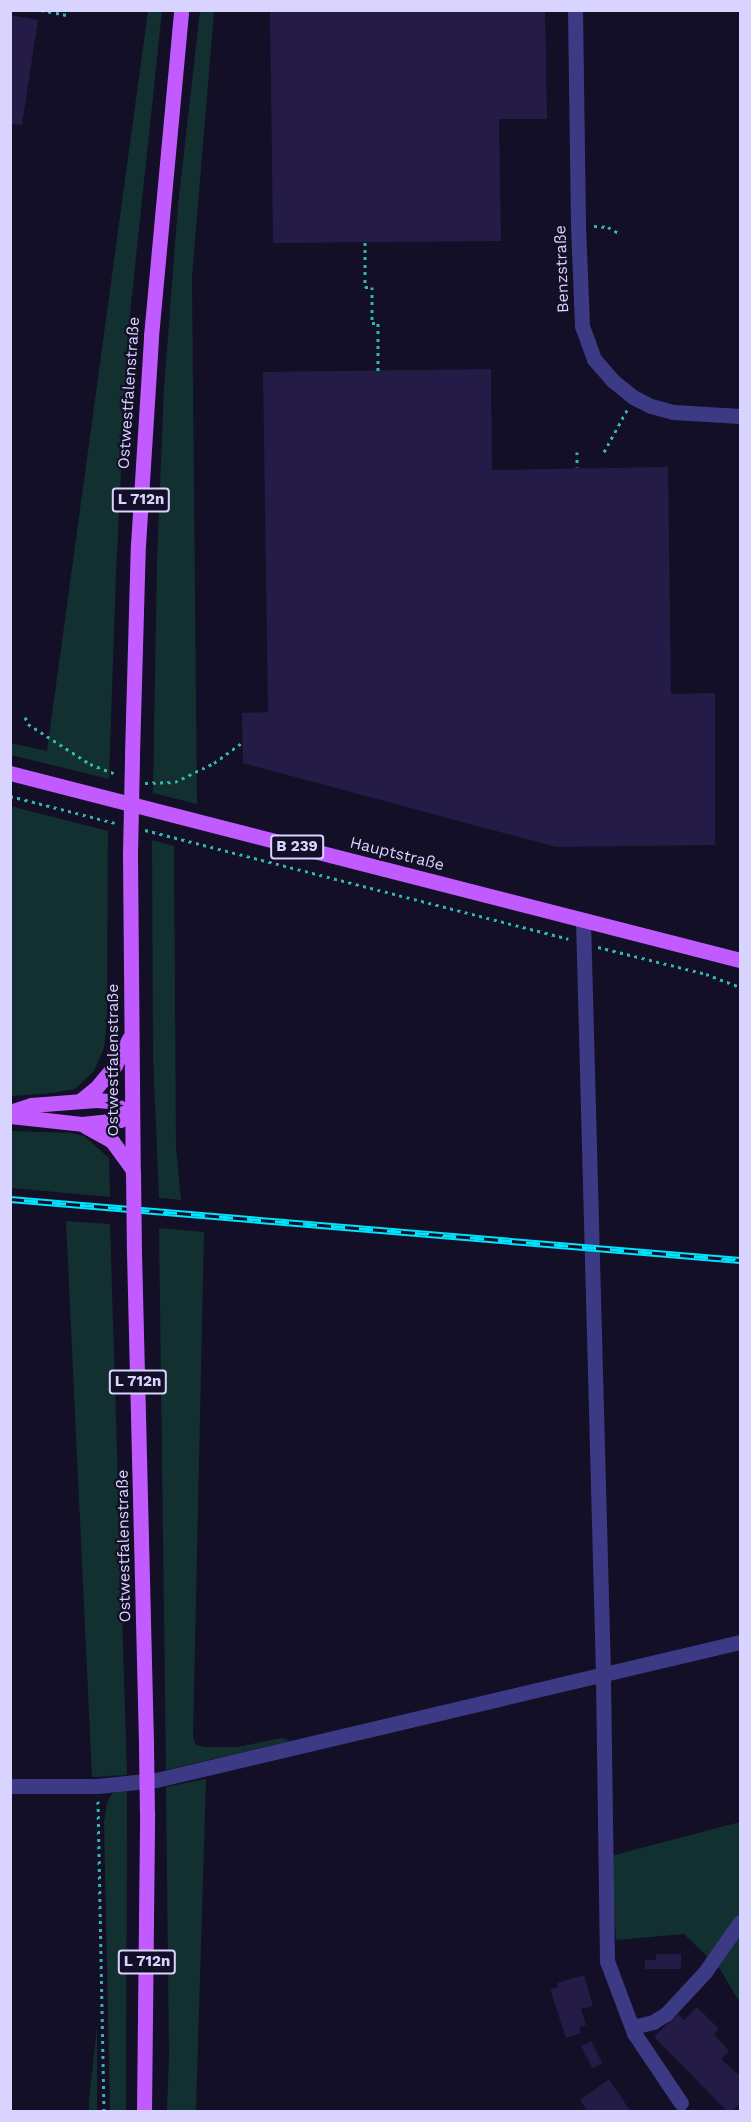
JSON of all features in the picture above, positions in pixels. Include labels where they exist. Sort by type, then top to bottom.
[{"type":"main road","name":"Ostwestfalenstraße","points":[[144,2112],[147,1813],[131,1114],[130,854],[138,545],[151,336],[181,10]]},
{"type":"main road","name":"Hauptstraße","points":[[10,773],[741,960]]},
{"type":"main road","points":[[81,1100],[96,1088],[115,1065],[130,1036]]},
{"type":"main road","points":[[10,1114],[31,1105],[81,1100],[110,1101],[131,1114],[120,1120],[82,1125]]},
{"type":"main road","points":[[10,1114],[82,1125],[101,1133],[112,1141],[133,1172]]},
{"type":"street","name":"Benzstraße","points":[[575,10],[582,326],[594,359],[612,380],[633,398],[673,412],[741,416]]},
{"type":"street","points":[[583,920],[603,1676],[607,1961],[630,2023],[681,2103]]},
{"type":"street","points":[[10,1786],[98,1786],[156,1780],[208,1770],[741,1642]]},
{"type":"street","points":[[630,2023],[653,2022],[666,2014],[705,1972],[741,1922]]},
{"type":"path","points":[[41,10],[67,15]]},
{"type":"path","points":[[578,226],[608,227],[620,234]]},
{"type":"path","points":[[365,242],[365,287],[372,287],[372,323],[378,323],[378,371]]},
{"type":"path","points":[[604,452],[633,398]]},
{"type":"path","points":[[577,452],[577,467]]},
{"type":"path","points":[[10,796],[125,825]]},
{"type":"path","points":[[137,828],[706,974],[741,987]]},
{"type":"path","points":[[98,1786],[104,2112]]},
{"type":"green space","points":[[148,11],[162,11],[128,333],[109,779],[11,755],[10,743],[47,751]]},
{"type":"green space","points":[[200,11],[214,11],[192,277],[197,804],[153,793],[157,561],[164,388],[178,205]]},
{"type":"green space","points":[[10,806],[108,831],[107,1021],[104,1048],[94,1071],[75,1089],[11,1096]]},
{"type":"green space","points":[[152,840],[174,846],[176,1147],[181,1200],[159,1198],[153,1057]]},
{"type":"green space","points":[[11,1131],[72,1133],[84,1136],[109,1158],[110,1197],[11,1188]]},
{"type":"green space","points":[[66,1221],[110,1224],[127,1775],[92,1777]]},
{"type":"green space","points":[[159,1228],[204,1232],[193,1737],[196,1745],[205,1747],[237,1747],[282,1738],[290,1741],[166,1770]]},
{"type":"green space","points":[[206,1779],[196,2111],[167,2111],[169,2055],[166,1787]]},
{"type":"green space","points":[[127,1789],[126,2111],[110,2111],[104,1822],[107,1803],[112,1793]]},
{"type":"green space","points":[[740,1822],[740,2003],[720,1969],[684,1934],[616,1940],[611,1856]]},
{"type":"green space","points":[[97,2026],[97,2111],[89,2111],[89,2101]]},
{"type":"building","points":[[270,10],[545,10],[547,119],[499,119],[501,241],[273,243]]},
{"type":"building","points":[[10,15],[38,20],[22,125],[10,124]]},
{"type":"building","points":[[491,369],[492,470],[668,467],[671,694],[715,693],[715,845],[556,847],[243,763],[242,713],[268,712],[263,372]]},
{"type":"building","points":[[656,1954],[681,1954],[681,1969],[645,1969],[645,1960],[656,1960]]},
{"type":"building","points":[[584,1975],[593,2006],[581,2009],[586,2025],[579,2027],[581,2033],[566,2038],[550,1989],[558,1987],[557,1983]]},
{"type":"building","points":[[697,2007],[719,2029],[714,2034],[729,2051],[721,2059],[740,2076],[740,2103],[732,2112],[728,2112],[654,2037],[678,2014],[684,2020]]},
{"type":"building","points":[[591,2041],[602,2063],[593,2068],[581,2046]]},
{"type":"building","points":[[609,2079],[631,2112],[588,2112],[580,2100]]},
{"type":"railway","points":[[10,1199],[740,1260]]}]
